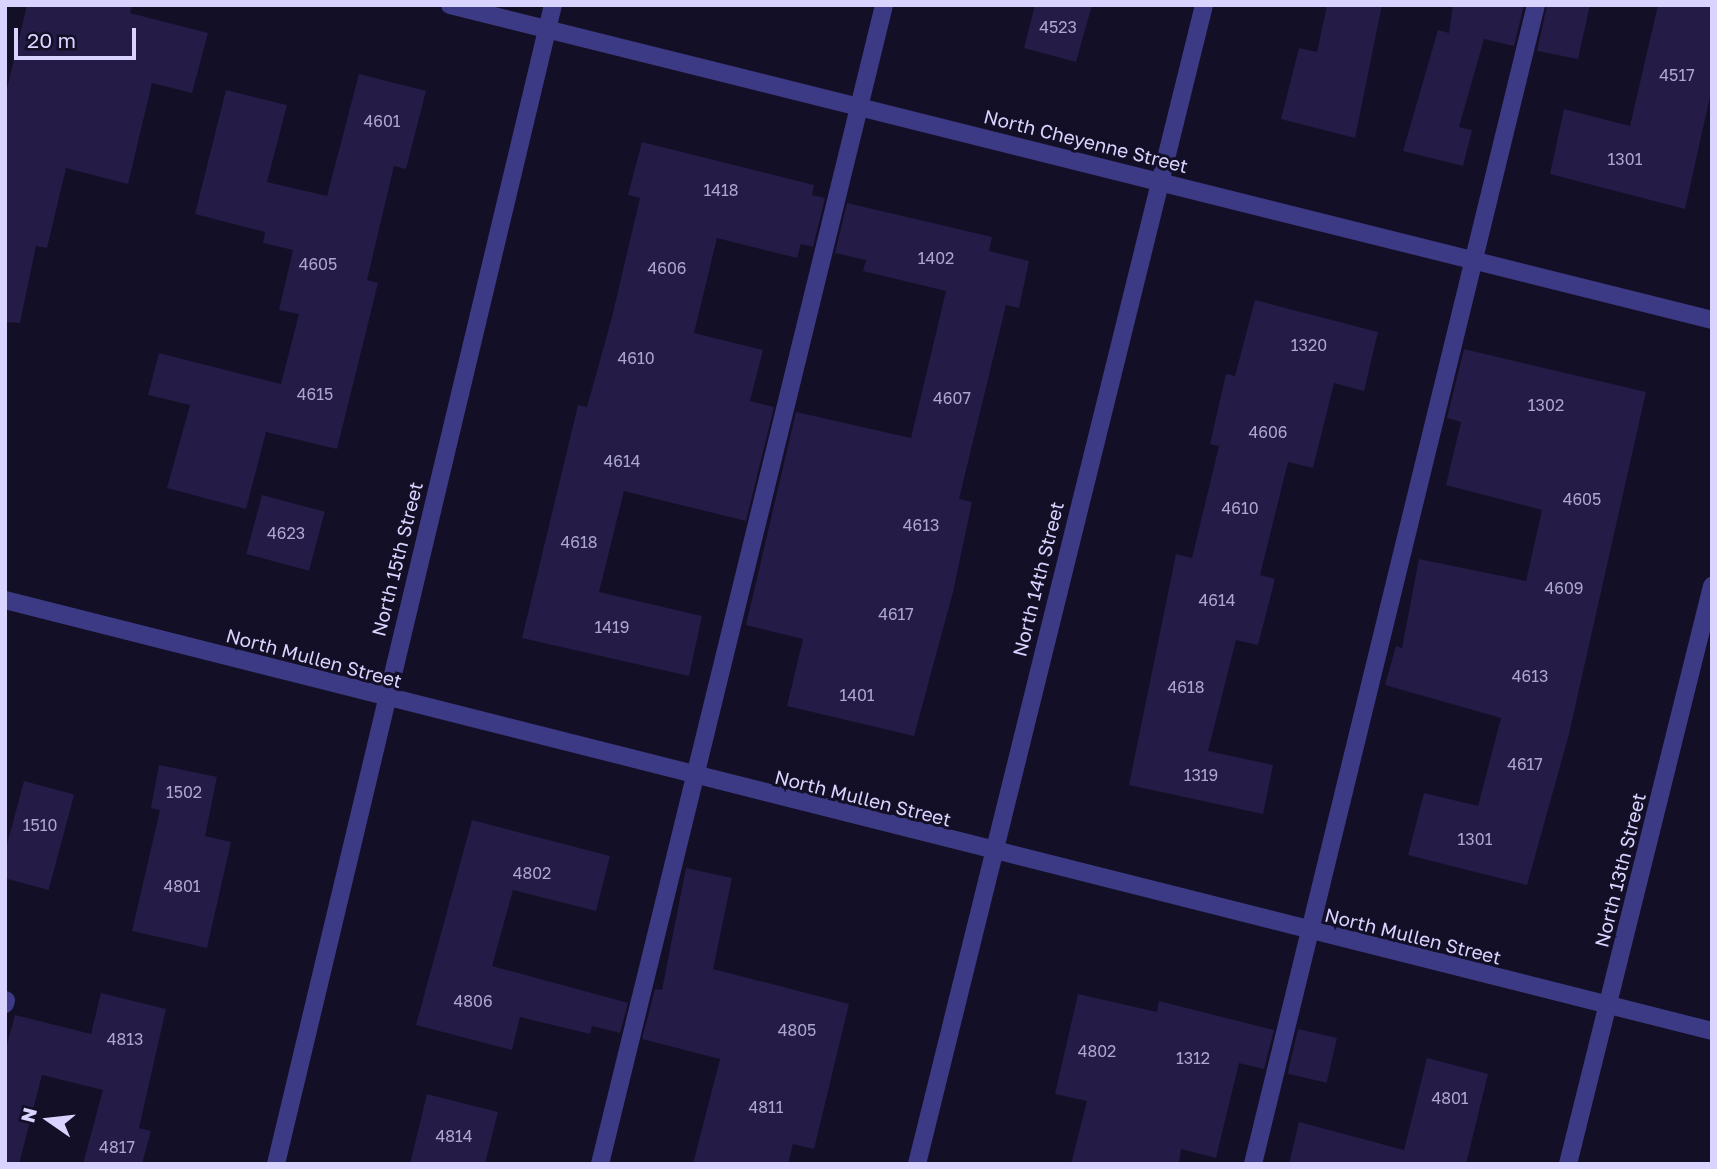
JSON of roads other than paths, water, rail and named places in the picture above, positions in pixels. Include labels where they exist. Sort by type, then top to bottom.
[{"type":"street","name":"North Cheyenne Street","points":[[450,5],[1159,181],[1475,256],[1712,320]]},
{"type":"street","name":"North 15th Street","points":[[276,1164],[384,698],[553,5]]},
{"type":"street","points":[[600,1164],[884,5]]},
{"type":"street","name":"North 14th Street","points":[[917,1164],[992,852],[1204,5]]},
{"type":"street","points":[[1253,1164],[1536,5]]},
{"type":"street","name":"North 13th Street","points":[[1568,1164],[1712,586]]},
{"type":"street","name":"North Mullen Street","points":[[5,600],[992,852],[1712,1031]]}]
